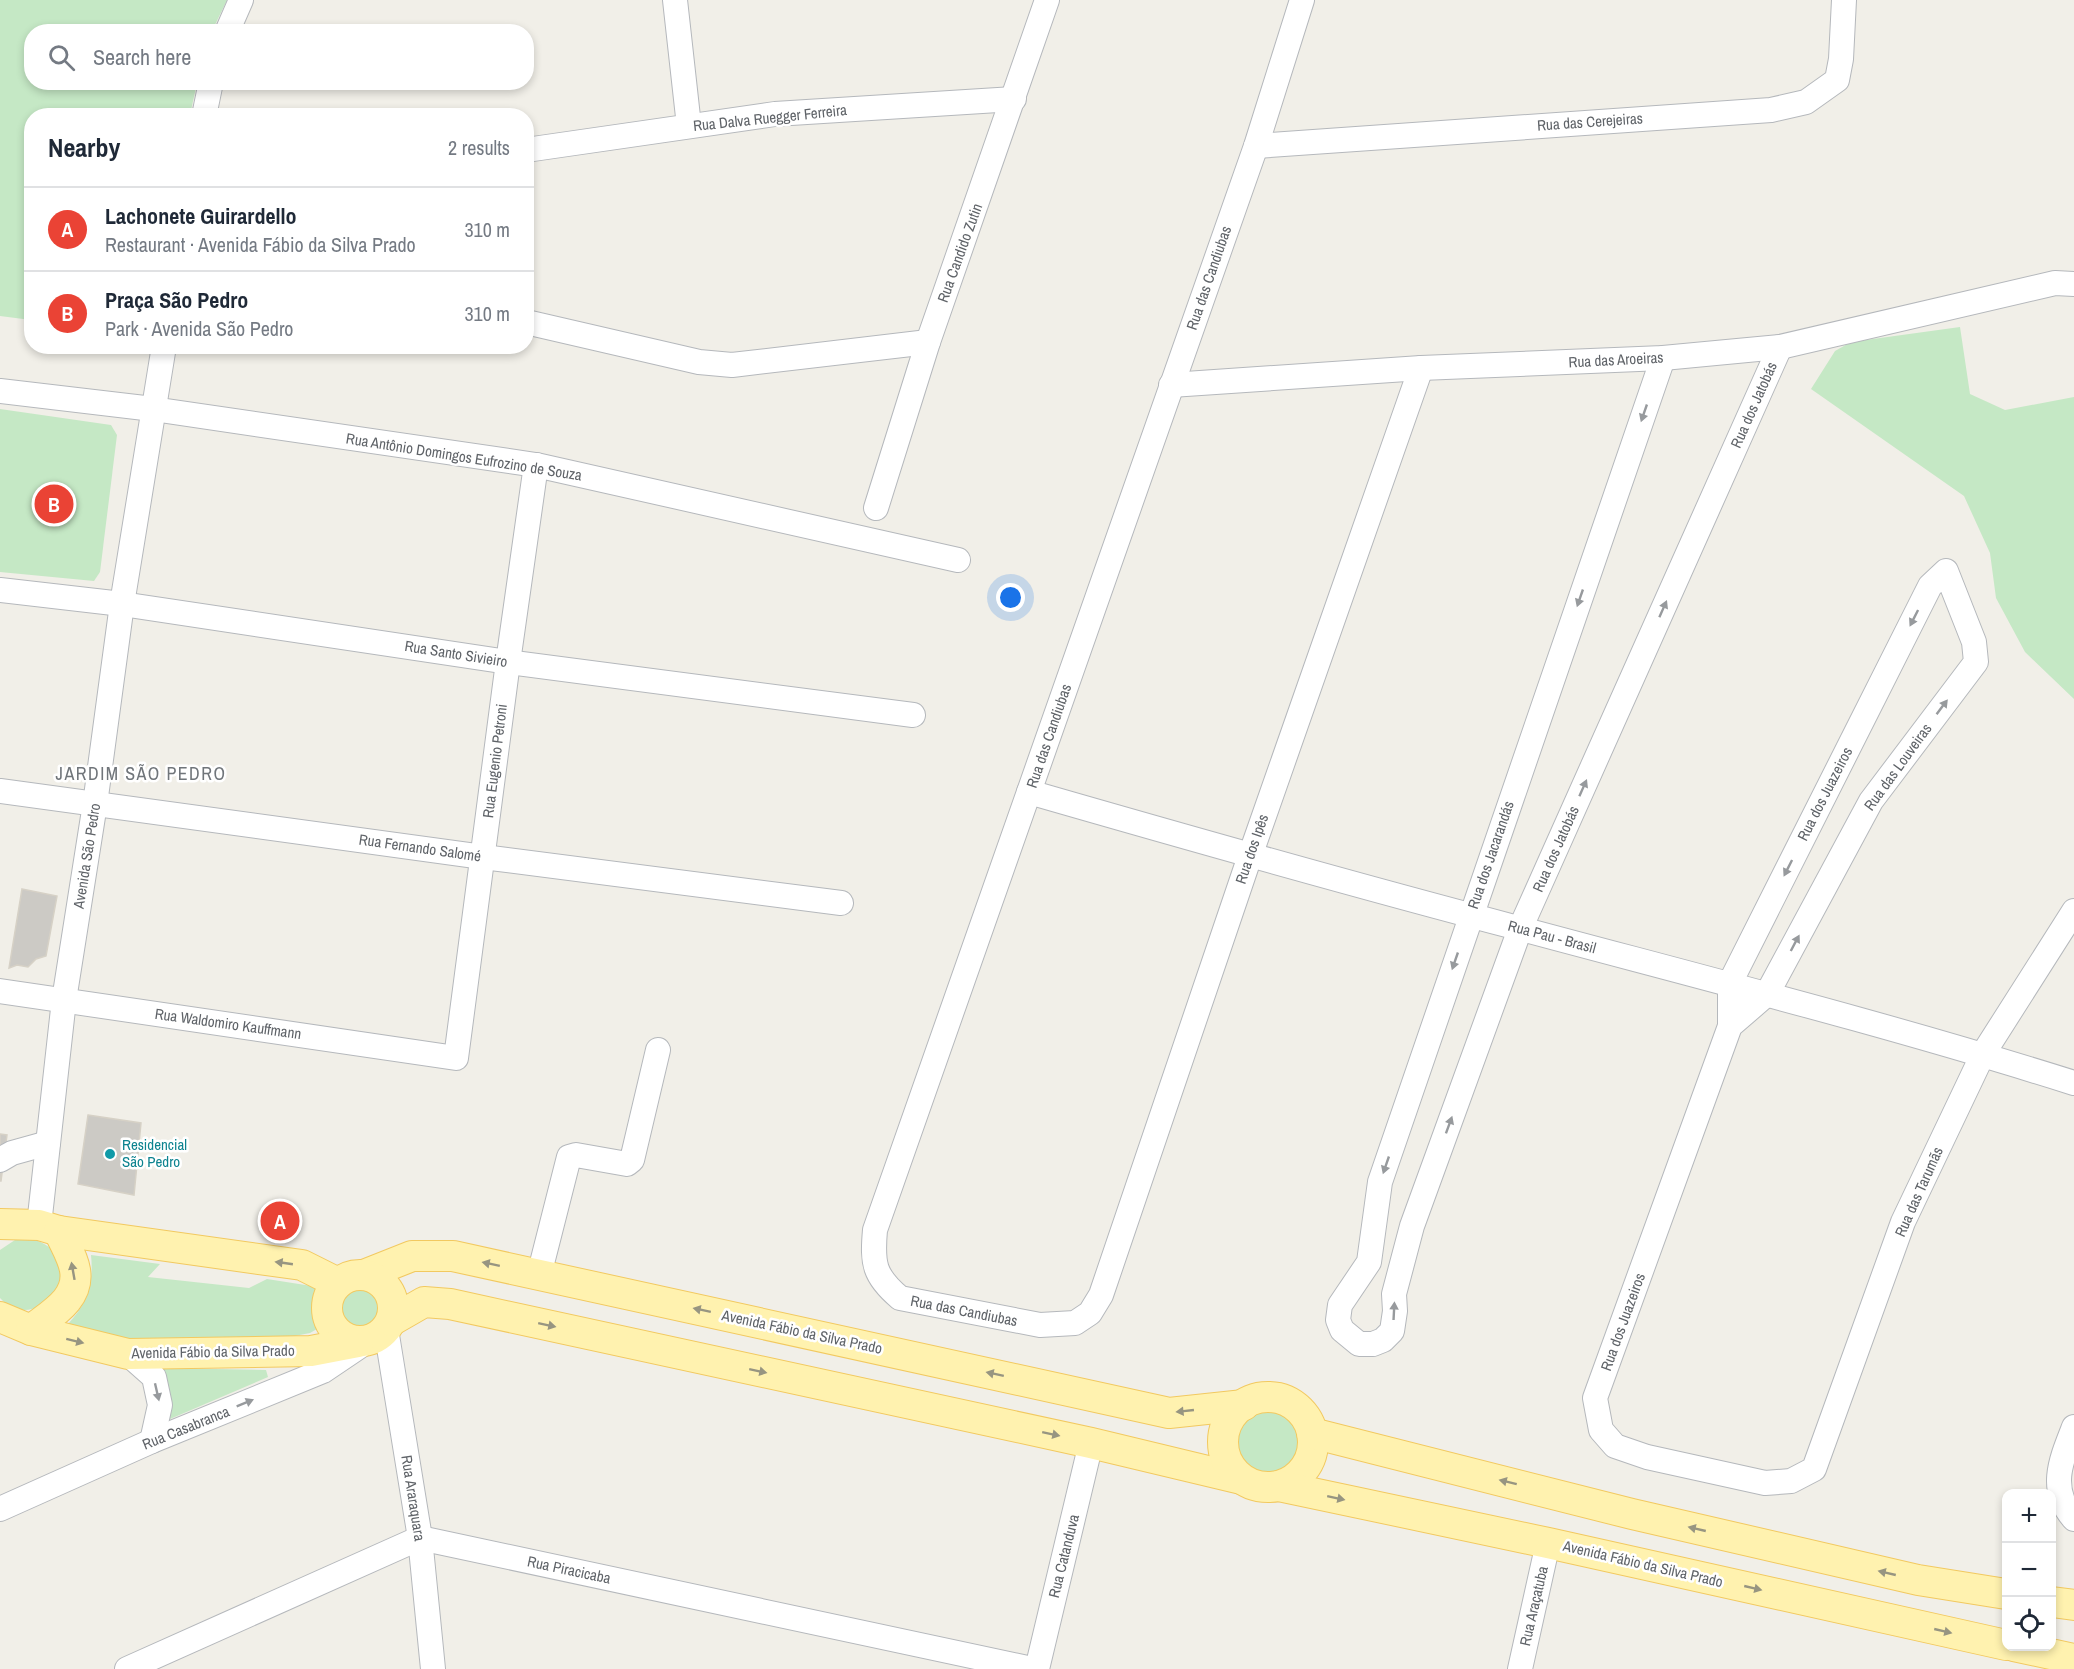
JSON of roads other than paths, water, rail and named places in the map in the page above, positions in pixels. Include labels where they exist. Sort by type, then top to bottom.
[{"type":"main road","points":[[3,1227],[49,1228],[302,1265],[351,1279],[374,1278],[389,1292],[393,1312],[376,1333],[347,1339],[330,1324],[327,1302],[331,1291],[351,1279]]},
{"type":"main road","points":[[31,1330],[65,1304],[74,1291],[75,1269],[49,1228]]},
{"type":"main road","name":"Avenida Fábio da Silva Prado","points":[[351,1279],[412,1256],[453,1256],[1169,1413],[1244,1405]]},
{"type":"main road","name":"Avenida Fábio da Silva Prado","points":[[0,1317],[31,1330],[128,1354],[311,1351],[376,1333],[424,1302],[450,1304],[1091,1443],[1241,1479]]},
{"type":"main road","points":[[1271,1397],[1286,1401],[1298,1408],[1307,1420],[1312,1433],[1313,1448],[1309,1462],[1304,1470],[1288,1483],[1279,1486],[1259,1486],[1241,1479],[1225,1455],[1223,1440],[1226,1427],[1233,1414],[1244,1405],[1257,1399],[1271,1397]]},
{"type":"main road","points":[[1312,1433],[1644,1516],[1918,1580],[2002,1593]]},
{"type":"main road","name":"Avenida Fábio da Silva Prado","points":[[1279,1486],[2002,1644]]},
{"type":"main road","points":[[2056,1603],[2074,1605]]},
{"type":"main road","points":[[2034,1651],[2074,1659]]},
{"type":"street","points":[[230,24],[241,0]]},
{"type":"street","points":[[675,0],[689,126]]},
{"type":"street","name":"Rua Candido Zutin","points":[[876,508],[928,342],[1047,0]]},
{"type":"street","name":"Rua das Candiubas","points":[[1075,1323],[1040,1325],[900,1298],[884,1285],[875,1266],[873,1249],[875,1230],[1256,146],[1302,0]]},
{"type":"street","name":"Rua das Cerejeiras","points":[[1256,146],[1771,110],[1806,102],[1837,80],[1842,58],[1844,0]]},
{"type":"street","points":[[206,108],[209,90]]},
{"type":"street","name":"Rua Dalva Ruegger Ferreira","points":[[534,149],[775,114],[1014,99]]},
{"type":"street","name":"Rua das Aroeiras","points":[[1171,385],[1421,368],[1663,358],[1780,347],[2064,284],[2074,266]]},
{"type":"street","points":[[534,324],[699,362],[732,365],[928,342]]},
{"type":"street","name":"Rua dos Jatobás","points":[[1359,1344],[1373,1344],[1383,1340],[1392,1331],[1395,1311],[1394,1294],[1412,1226],[1520,929],[1780,347]]},
{"type":"street","name":"Avenida São Pedro","points":[[49,1228],[48,1143],[64,1000],[95,804],[122,604],[163,354]]},
{"type":"street","name":"Rua dos Jacarandás","points":[[1359,1344],[1342,1330],[1338,1320],[1340,1305],[1369,1262],[1380,1182],[1663,358]]},
{"type":"street","name":"Rua dos Ipês","points":[[1075,1323],[1090,1313],[1101,1295],[1250,856],[1421,368]]},
{"type":"street","name":"Rua Antônio Domingos Eufrozino de Souza","points":[[0,391],[153,409],[536,465],[958,560]]},
{"type":"street","name":"Rua Eugenio Petroni","points":[[456,1058],[507,662],[536,465]]},
{"type":"street","name":"Rua dos Juazeiros","points":[[1791,1481],[1764,1483],[1647,1457],[1615,1446],[1600,1430],[1595,1398],[1730,1026],[1730,983],[1930,586],[1946,571]]},
{"type":"street","name":"Rua das Louveiras","points":[[1767,994],[1871,801],[1976,662],[1974,642],[1946,571]]},
{"type":"street","name":"Rua Santo Sivieiro","points":[[0,590],[122,604],[507,662],[913,715]]},
{"type":"street","name":"Rua Fernando Salomé","points":[[0,791],[841,903]]},
{"type":"street","name":"Rua Pau - Brasil","points":[[1029,792],[1470,916],[1730,983],[1983,1054],[2074,1083]]},
{"type":"street","name":"Rua das Tarumãs","points":[[1791,1481],[1814,1469],[1904,1222],[1983,1054],[2074,910]]},
{"type":"street","name":"Rua Waldomiro Kauffmann","points":[[0,991],[456,1058]]},
{"type":"street","name":"Rua dos Juazeiros","points":[[1730,1026],[1767,994]]},
{"type":"street","points":[[539,1275],[569,1157],[576,1155],[627,1164],[633,1160],[658,1050]]},
{"type":"street","points":[[0,1160],[12,1153],[48,1143]]},
{"type":"street","name":"Rua Casabranca","points":[[0,1509],[152,1441],[323,1371],[376,1333]]},
{"type":"street","name":"Rua Araraquara","points":[[376,1333],[420,1538],[433,1669]]},
{"type":"street","points":[[128,1354],[154,1377],[160,1406],[152,1441]]},
{"type":"street","points":[[2074,1427],[2061,1461],[2059,1496],[2074,1519]]},
{"type":"street","name":"Rua Catanduva","points":[[1036,1669],[1091,1443]]},
{"type":"street","points":[[127,1669],[420,1538]]},
{"type":"street","name":"Rua Piracicaba","points":[[420,1538],[1032,1669]]},
{"type":"street","name":"Rua Araçatuba","points":[[1520,1669],[1548,1543]]},
{"type":"place","name":"Praça São Pedro","points":[[54,504]]},
{"type":"place","name":"Residencial São Pedro","points":[[110,1154]]},
{"type":"place","name":"Lachonete Guirardello","points":[[280,1221]]},
{"type":"district","name":"JARDIM SÃO PEDRO","points":[[141,774]]}]
